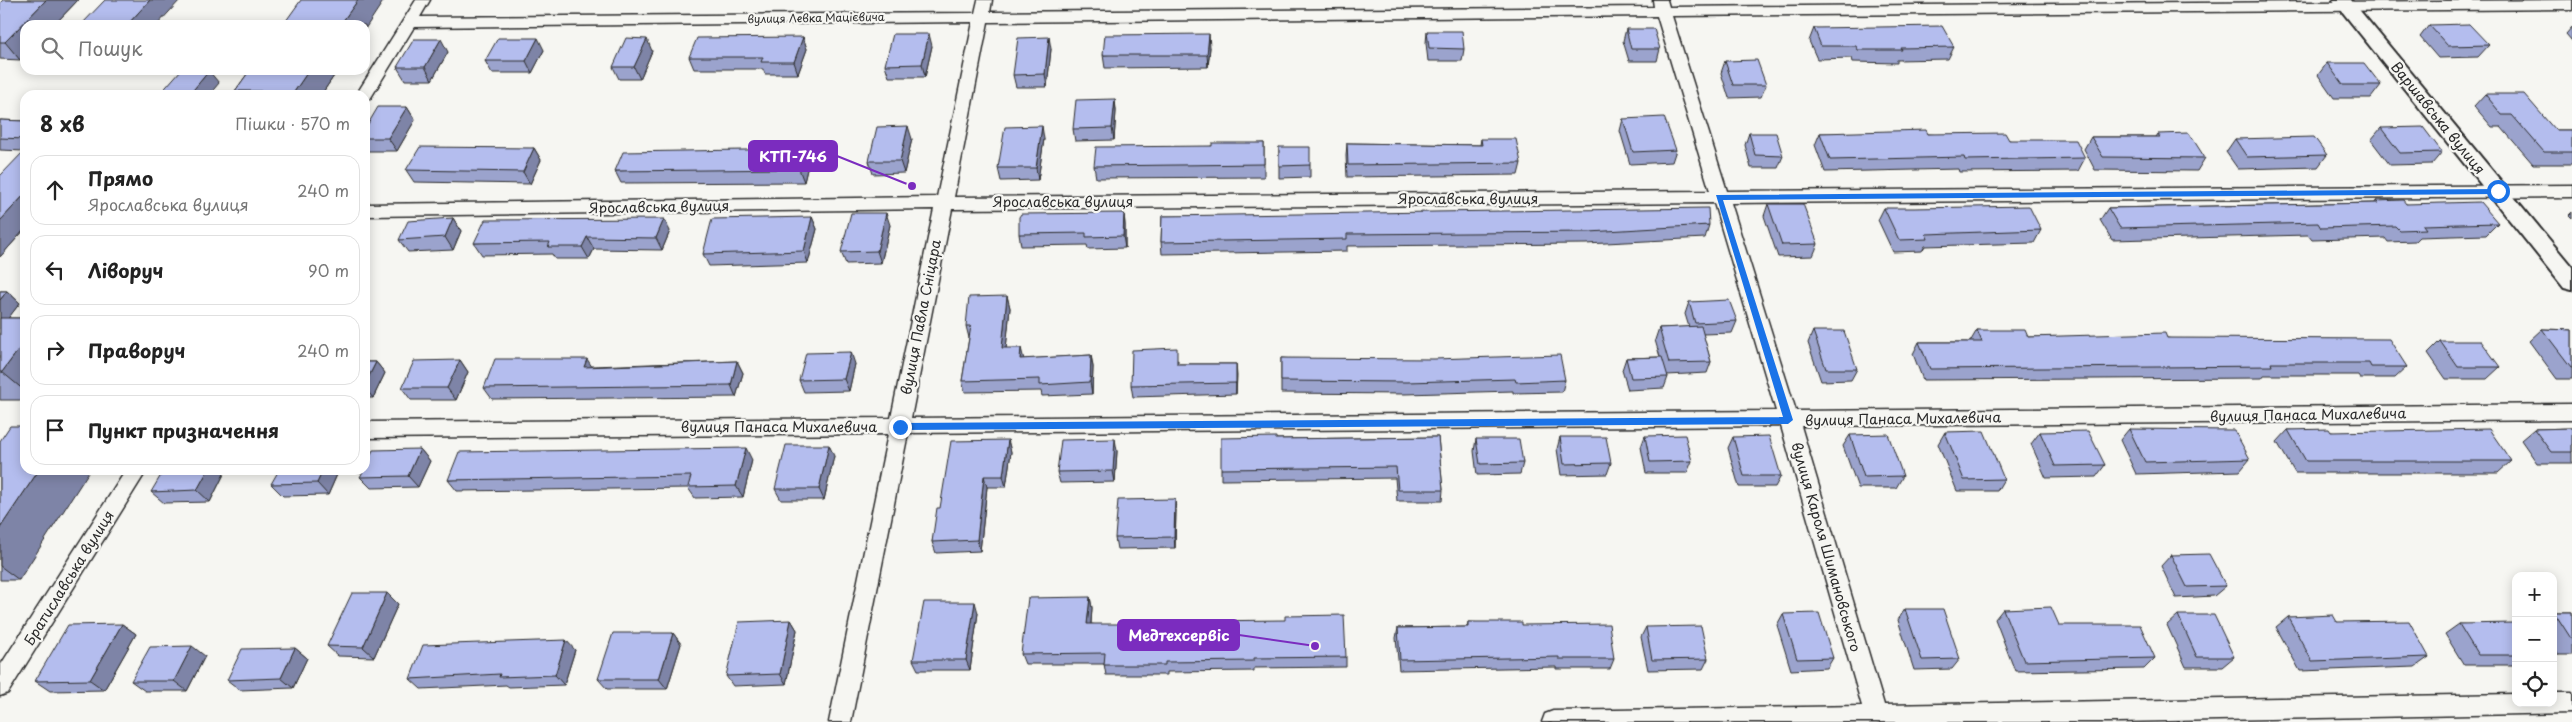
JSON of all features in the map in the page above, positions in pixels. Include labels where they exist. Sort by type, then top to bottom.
[{"type":"street","points":[[367,90],[423,0]]},
{"type":"street","name":"вулиця Левка Мацієвича","points":[[410,22],[983,8],[2344,2],[2572,4]]},
{"type":"street","name":"Варшавська вулиця","points":[[2344,2],[2572,282]]},
{"type":"street","name":"вулиця Кароля Шимановського","points":[[1661,6],[1788,420],[1877,719]]},
{"type":"street","name":"вулиця Павла Сніцара","points":[[840,722],[900,427],[942,203],[983,8]]},
{"type":"street","name":"Ярославська вулиця","points":[[370,210],[942,203],[2572,191]]},
{"type":"street","name":"вулиця Панаса Михалевича","points":[[370,430],[1788,420],[2572,412]]},
{"type":"street","name":"Братиславська вулиця","points":[[0,686],[134,475]]},
{"type":"street","points":[[1553,722],[1877,719],[2572,703]]},
{"type":"building","points":[[3,0],[46,0],[26,20],[20,20],[20,27],[5,42],[0,42],[0,3]]},
{"type":"building","points":[[105,0],[150,0],[132,20],[86,20]]},
{"type":"building","points":[[301,0],[358,0],[344,20],[287,20]]},
{"type":"building","points":[[2469,24],[2489,45],[2448,46],[2429,25]]},
{"type":"building","points":[[1942,26],[1954,47],[1858,50],[1856,46],[1821,46],[1814,28]]},
{"type":"building","points":[[1626,29],[1654,29],[1660,49],[1631,49]]},
{"type":"building","points":[[1427,31],[1462,31],[1464,49],[1429,48]]},
{"type":"building","points":[[893,34],[929,34],[922,64],[885,65]]},
{"type":"building","points":[[1209,34],[1207,55],[1103,55],[1105,35]]},
{"type":"building","points":[[803,37],[794,62],[761,62],[763,57],[689,57],[697,38]]},
{"type":"building","points":[[1049,37],[1045,74],[1013,75],[1018,38]]},
{"type":"building","points":[[498,38],[538,38],[526,61],[485,61]]},
{"type":"building","points":[[626,38],[647,39],[634,67],[613,67]]},
{"type":"building","points":[[414,39],[441,39],[425,67],[397,67]]},
{"type":"building","points":[[1757,60],[1766,85],[1733,85],[1725,61]]},
{"type":"building","points":[[2327,63],[2364,63],[2381,85],[2343,85]]},
{"type":"building","points":[[177,75],[206,75],[193,90],[163,90]]},
{"type":"building","points":[[246,75],[306,75],[295,90],[236,90]]},
{"type":"building","points":[[2485,94],[2524,94],[2555,130],[2572,130],[2572,152],[2544,152],[2512,115],[2502,115]]},
{"type":"building","points":[[1115,99],[1112,128],[1073,129],[1076,100]]},
{"type":"building","points":[[378,107],[407,107],[388,138],[370,138],[370,121]]},
{"type":"building","points":[[1664,117],[1676,150],[1633,152],[1623,119]]},
{"type":"building","points":[[0,120],[20,121],[20,139],[0,138]]},
{"type":"building","points":[[908,126],[900,161],[869,161],[877,127]]},
{"type":"building","points":[[1042,126],[1036,168],[998,168],[1005,127]]},
{"type":"building","points":[[2423,127],[2442,152],[2400,153],[2381,128]]},
{"type":"building","points":[[1926,130],[1928,134],[2005,133],[2009,140],[2076,140],[2085,158],[1965,160],[1964,157],[1830,160],[1820,133]]},
{"type":"building","points":[[1749,133],[1776,133],[1783,156],[1755,155]]},
{"type":"building","points":[[2189,133],[2205,158],[2103,157],[2091,137],[2160,137],[2158,134]]},
{"type":"building","points":[[2314,137],[2327,155],[2247,157],[2235,139]]},
{"type":"building","points":[[1481,139],[1516,139],[1521,163],[1348,165],[1347,143],[1482,145]]},
{"type":"building","points":[[1212,143],[1264,143],[1264,164],[1094,166],[1096,147],[1212,146]]},
{"type":"building","points":[[420,147],[534,148],[523,172],[406,170]]},
{"type":"building","points":[[1279,147],[1310,147],[1310,165],[1279,166]]},
{"type":"building","points":[[805,149],[799,169],[615,171],[623,152]]},
{"type":"building","points":[[20,155],[20,199],[0,221],[0,176]]},
{"type":"building","points":[[2403,200],[2406,204],[2480,202],[2498,223],[2423,225],[2426,229],[2399,230],[2395,226],[2321,228],[2318,223],[2120,228],[2108,208],[2378,203],[2376,201]]},
{"type":"building","points":[[1768,204],[1803,204],[1818,244],[1782,245]]},
{"type":"building","points":[[2029,206],[2041,230],[1926,234],[1928,239],[1899,240],[1884,208],[1914,208]]},
{"type":"building","points":[[1708,208],[1709,225],[1589,232],[1347,234],[1347,239],[1161,242],[1162,216]]},
{"type":"building","points":[[851,213],[886,213],[877,251],[841,252]]},
{"type":"building","points":[[1124,213],[1123,236],[1086,237],[1086,233],[1019,234],[1019,217],[1021,214]]},
{"type":"building","points":[[812,217],[804,251],[703,254],[712,219]]},
{"type":"building","points":[[453,218],[445,237],[399,240],[408,221]]},
{"type":"building","points":[[664,219],[656,238],[587,237],[582,247],[548,247],[550,242],[474,243],[485,220]]},
{"type":"building","points":[[0,291],[7,291],[0,300]]},
{"type":"building","points":[[1007,296],[1002,348],[1021,348],[1020,359],[1091,355],[1090,382],[1040,385],[1040,379],[962,381],[971,326],[966,326],[969,297]]},
{"type":"building","points":[[1729,300],[1737,321],[1695,323],[1689,302]]},
{"type":"building","points":[[0,318],[20,318],[20,348],[2,372],[0,372]]},
{"type":"building","points":[[1701,326],[1711,362],[1669,363],[1659,328]]},
{"type":"building","points":[[2542,329],[2572,330],[2572,367],[2571,367]]},
{"type":"building","points":[[1977,330],[2025,330],[2028,337],[2165,333],[2167,338],[2389,339],[2407,367],[2371,367],[2369,363],[2271,363],[2272,366],[1930,369],[1919,342],[1982,342]]},
{"type":"building","points":[[1813,331],[1844,331],[1857,369],[1826,369]]},
{"type":"building","points":[[2440,341],[2481,341],[2500,367],[2458,367]]},
{"type":"building","points":[[1177,348],[1177,364],[1236,364],[1236,383],[1131,385],[1132,350]]},
{"type":"building","points":[[851,352],[844,379],[799,380],[806,353]]},
{"type":"building","points":[[1560,355],[1565,380],[1516,382],[1515,379],[1407,382],[1281,381],[1281,358],[1434,359]]},
{"type":"building","points":[[1662,357],[1668,377],[1631,378],[1626,358]]},
{"type":"building","points":[[495,359],[587,359],[584,367],[737,361],[731,385],[484,388]]},
{"type":"building","points":[[460,360],[447,388],[402,388],[414,361]]},
{"type":"building","points":[[370,362],[376,362],[370,374]]},
{"type":"building","points":[[10,426],[20,426],[20,475],[36,475],[0,528],[0,441]]},
{"type":"building","points":[[2572,428],[2572,452],[2551,452],[2534,429]]},
{"type":"building","points":[[2129,429],[2234,430],[2250,459],[2145,462]]},
{"type":"building","points":[[2329,429],[2331,432],[2489,429],[2511,461],[2306,461],[2288,430]]},
{"type":"building","points":[[1984,431],[2004,479],[1964,480],[1945,432]]},
{"type":"building","points":[[2088,431],[2105,465],[2055,466],[2040,432]]},
{"type":"building","points":[[1888,434],[1903,476],[1864,477],[1850,435]]},
{"type":"building","points":[[1685,435],[1692,461],[1650,462],[1645,436]]},
{"type":"building","points":[[1769,436],[1781,476],[1744,476],[1733,437]]},
{"type":"building","points":[[1276,437],[1276,439],[1438,437],[1443,490],[1398,490],[1396,467],[1221,469],[1221,438]]},
{"type":"building","points":[[1560,437],[1606,437],[1611,463],[1564,464]]},
{"type":"building","points":[[1115,439],[1113,471],[1057,472],[1061,440]]},
{"type":"building","points":[[1476,439],[1519,439],[1523,463],[1480,464]]},
{"type":"building","points":[[1008,440],[1003,476],[984,476],[977,540],[932,542],[937,508],[940,508],[951,441]]},
{"type":"building","points":[[786,445],[829,445],[819,489],[775,489]]},
{"type":"building","points":[[746,448],[736,486],[688,487],[691,476],[448,480],[459,452]]},
{"type":"building","points":[[420,449],[408,476],[360,477],[361,475],[370,475],[370,456],[373,450]]},
{"type":"building","points":[[161,475],[205,475],[197,490],[151,492]]},
{"type":"building","points":[[276,475],[321,475],[317,483],[271,484]]},
{"type":"building","points":[[1175,499],[1174,537],[1115,538],[1118,500]]},
{"type":"building","points":[[2209,554],[2226,586],[2187,587],[2171,555]]},
{"type":"building","points":[[352,593],[387,593],[363,647],[327,646]]},
{"type":"building","points":[[1090,597],[1087,624],[1199,624],[1200,621],[1285,620],[1285,616],[1344,615],[1346,657],[1254,658],[1254,661],[1165,662],[1165,665],[1104,665],[1105,653],[1021,654],[1028,598]]},
{"type":"building","points":[[924,602],[975,602],[966,660],[913,660]]},
{"type":"building","points":[[2051,607],[2059,625],[2140,625],[2155,658],[2024,661],[2003,609]]},
{"type":"building","points":[[1905,609],[1943,609],[1960,659],[1922,660]]},
{"type":"building","points":[[2557,612],[2572,612],[2572,640],[2557,617]]},
{"type":"building","points":[[1819,613],[1833,658],[1797,659],[1783,614]]},
{"type":"building","points":[[2178,615],[2214,615],[2234,657],[2197,657]]},
{"type":"building","points":[[2333,615],[2337,622],[2409,621],[2429,657],[2312,661],[2288,617]]},
{"type":"building","points":[[791,620],[780,674],[726,676],[739,622]]},
{"type":"building","points":[[1468,622],[1522,622],[1522,625],[1609,624],[1614,659],[1559,659],[1559,657],[1400,660],[1398,628],[1468,627]]},
{"type":"building","points":[[2512,623],[2512,655],[2478,655],[2459,624]]},
{"type":"building","points":[[122,624],[90,680],[35,681],[68,625]]},
{"type":"building","points":[[1701,626],[1708,659],[1652,660],[1646,627]]},
{"type":"building","points":[[613,633],[673,633],[659,679],[598,679]]},
{"type":"building","points":[[566,640],[555,675],[499,677],[500,674],[410,679],[423,645]]},
{"type":"building","points":[[192,646],[174,681],[131,681],[150,647]]},
{"type":"building","points":[[295,648],[281,678],[227,680],[242,649]]},
{"type":"place","name":"КТП-746","points":[[912,186]]},
{"type":"place","name":"Медтехсервіс","points":[[1315,646]]},
{"type":"route","points":[[900,427],[1788,420],[1719,197],[2498,191]]}]
